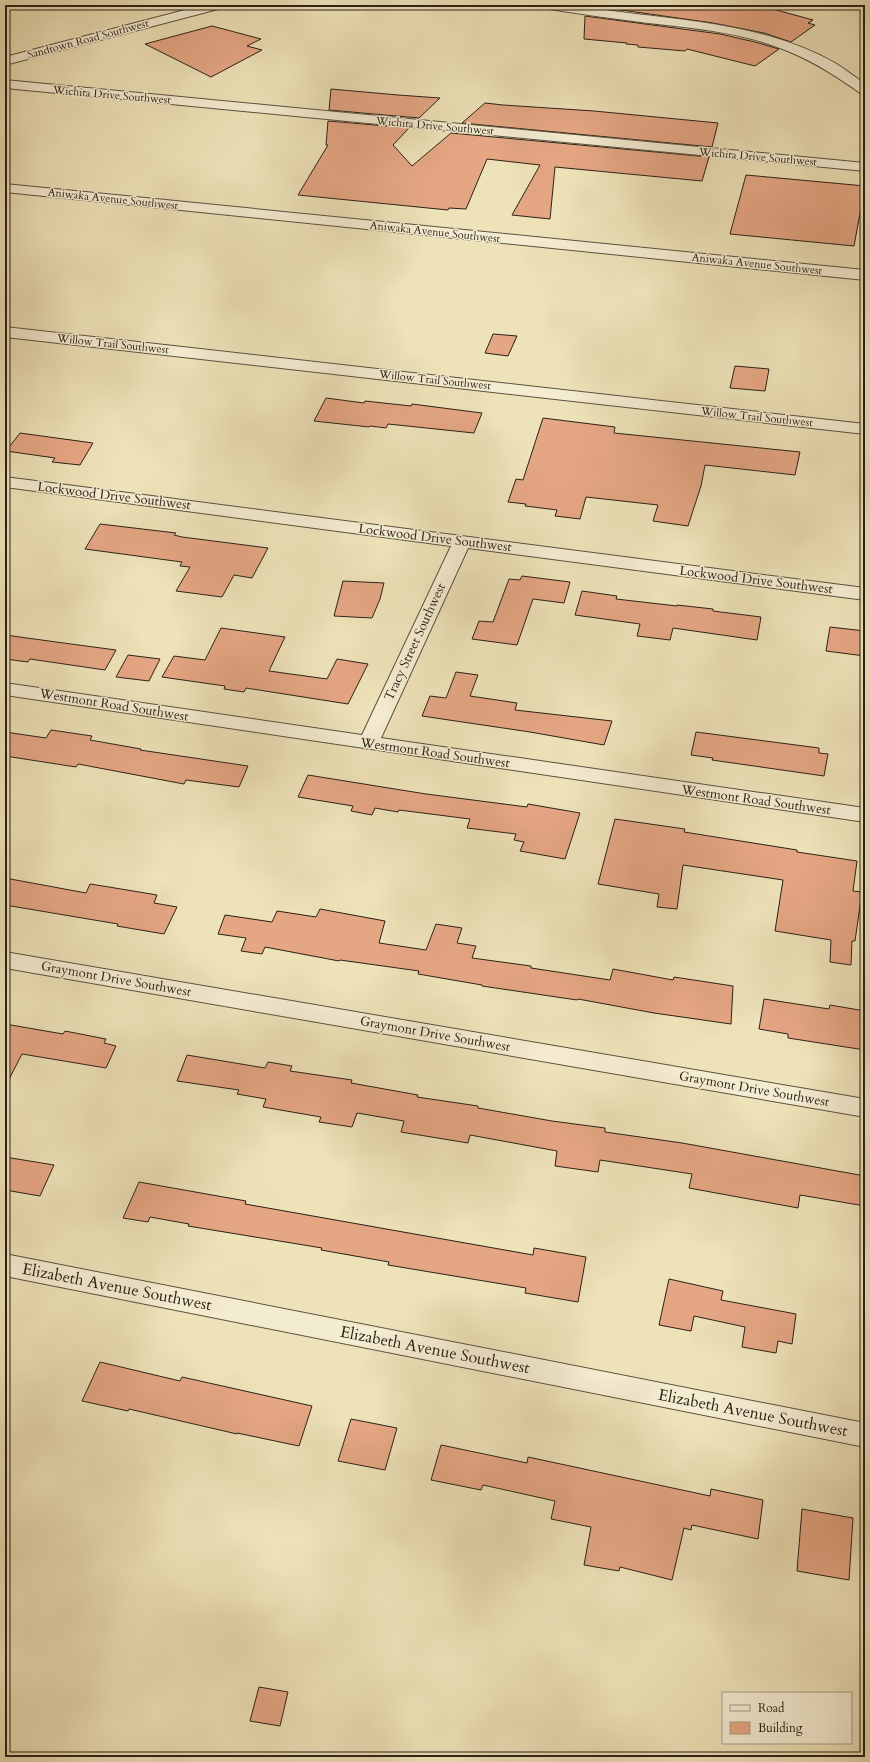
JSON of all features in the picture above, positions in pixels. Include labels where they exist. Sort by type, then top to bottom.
[{"type":"street","name":"Sandtown Road Southwest","points":[[5,61],[218,5]]},
{"type":"street","points":[[549,5],[608,15],[707,26],[746,34],[782,44],[820,60],[850,78],[865,90]]},
{"type":"street","name":"Wichita Drive Southwest","points":[[5,84],[865,167]]},
{"type":"street","name":"Aniwaka Avenue Southwest","points":[[5,188],[865,275]]},
{"type":"street","name":"Willow Trail Southwest","points":[[5,332],[865,429]]},
{"type":"street","name":"Lockwood Drive Southwest","points":[[5,482],[865,594]]},
{"type":"street","name":"Tracy Street Southwest","points":[[368,743],[462,542]]},
{"type":"street","name":"Westmont Road Southwest","points":[[5,689],[865,815]]},
{"type":"street","name":"Graymont Drive Southwest","points":[[5,960],[865,1108]]},
{"type":"street","name":"Elizabeth Avenue Southwest","points":[[5,1265],[865,1436]]},
{"type":"building","points":[[586,5],[758,5],[813,20],[808,23],[815,25],[791,42],[764,33],[713,23]]},
{"type":"building","points":[[585,16],[720,34],[779,49],[755,66],[687,49],[685,51],[638,47],[638,45],[626,44],[627,43],[584,39]]},
{"type":"building","points":[[212,26],[261,39],[247,46],[262,50],[211,77],[145,44]]},
{"type":"building","points":[[331,89],[440,98],[419,118],[329,110]]},
{"type":"building","points":[[485,103],[594,111],[718,123],[712,147],[462,123]]},
{"type":"building","points":[[328,121],[409,128],[393,145],[412,166],[451,133],[709,157],[702,181],[555,167],[550,219],[512,215],[540,165],[487,159],[466,209],[449,208],[448,210],[298,195],[328,145],[326,145]]},
{"type":"building","points":[[746,175],[865,186],[854,246],[730,234]]},
{"type":"building","points":[[493,334],[517,336],[508,356],[485,353]]},
{"type":"building","points":[[735,366],[769,369],[765,391],[730,388]]},
{"type":"building","points":[[326,398],[364,403],[365,401],[411,406],[412,404],[482,413],[474,433],[388,424],[386,428],[314,421]]},
{"type":"building","points":[[543,418],[615,427],[614,433],[800,452],[795,475],[705,465],[701,486],[688,526],[653,521],[658,505],[586,497],[580,519],[555,516],[557,510],[525,506],[526,504],[508,502],[516,479],[523,480]]},
{"type":"building","points":[[20,433],[93,443],[80,465],[52,462],[55,458],[6,451]]},
{"type":"building","points":[[100,524],[176,533],[174,535],[182,537],[268,548],[252,578],[234,575],[222,597],[176,591],[190,567],[180,566],[182,562],[85,549]]},
{"type":"building","points":[[522,576],[570,582],[564,603],[533,599],[517,645],[472,639],[479,621],[493,622],[509,579],[520,580]]},
{"type":"building","points":[[343,581],[384,583],[380,599],[372,618],[334,616]]},
{"type":"building","points":[[582,591],[617,596],[616,599],[713,609],[713,611],[761,617],[757,640],[673,628],[670,640],[637,636],[640,624],[575,615]]},
{"type":"building","points":[[830,627],[865,631],[865,656],[826,651]]},
{"type":"building","points":[[221,628],[285,637],[269,671],[327,679],[337,659],[368,664],[348,704],[246,688],[244,692],[224,689],[225,686],[162,677],[174,656],[205,660]]},
{"type":"building","points":[[5,635],[116,650],[105,670],[30,659],[28,662],[5,659]]},
{"type":"building","points":[[128,655],[160,659],[149,681],[116,677]]},
{"type":"building","points":[[456,672],[478,675],[470,696],[517,703],[515,710],[612,721],[604,745],[422,716],[430,696],[446,698]]},
{"type":"building","points":[[51,730],[92,736],[90,740],[141,749],[140,750],[248,766],[239,787],[186,780],[184,784],[78,764],[76,767],[5,756],[5,732],[46,738]]},
{"type":"building","points":[[696,732],[819,748],[819,753],[828,754],[824,776],[712,760],[713,758],[691,755]]},
{"type":"building","points":[[308,775],[426,794],[527,807],[528,804],[580,813],[565,859],[520,851],[524,842],[514,840],[516,834],[467,828],[470,819],[399,810],[398,812],[375,808],[372,815],[351,811],[353,806],[298,797]]},
{"type":"building","points":[[615,819],[685,829],[684,832],[857,861],[853,891],[862,892],[855,941],[852,941],[851,965],[830,962],[831,940],[775,931],[783,880],[683,865],[677,909],[657,907],[659,894],[598,884]]},
{"type":"building","points":[[5,878],[86,893],[90,884],[157,895],[154,903],[177,907],[164,934],[117,926],[118,924],[5,905]]},
{"type":"building","points":[[320,909],[385,921],[379,943],[426,950],[436,924],[462,928],[457,943],[476,946],[472,958],[531,966],[531,968],[610,980],[613,969],[673,980],[674,977],[733,986],[731,1024],[654,1013],[578,999],[482,986],[418,974],[419,971],[339,961],[265,947],[262,954],[241,951],[246,938],[218,934],[225,915],[272,922],[277,911],[316,917]]},
{"type":"building","points":[[764,999],[829,1009],[830,1005],[865,1011],[865,1050],[788,1038],[788,1034],[759,1029]]},
{"type":"building","points":[[5,1024],[63,1034],[65,1031],[106,1039],[104,1043],[116,1046],[106,1068],[22,1054],[5,1087]]},
{"type":"building","points":[[187,1055],[265,1068],[268,1062],[292,1066],[290,1071],[352,1080],[351,1083],[418,1095],[417,1097],[478,1106],[478,1108],[552,1121],[605,1128],[605,1132],[682,1143],[865,1176],[865,1206],[800,1195],[798,1208],[689,1188],[692,1174],[600,1160],[598,1172],[555,1166],[557,1151],[470,1135],[468,1143],[401,1132],[404,1121],[357,1113],[352,1127],[319,1122],[321,1117],[263,1107],[266,1099],[237,1094],[239,1090],[177,1081]]},
{"type":"building","points":[[5,1157],[54,1165],[40,1196],[5,1190]]},
{"type":"building","points":[[139,1182],[246,1201],[245,1204],[533,1255],[534,1248],[586,1257],[578,1302],[525,1293],[526,1288],[388,1265],[389,1262],[321,1250],[322,1248],[188,1226],[189,1224],[150,1217],[148,1222],[123,1218]]},
{"type":"building","points":[[669,1279],[723,1291],[721,1300],[796,1314],[792,1344],[778,1341],[776,1353],[742,1347],[745,1327],[694,1316],[691,1331],[659,1325]]},
{"type":"building","points":[[100,1362],[180,1381],[182,1377],[312,1406],[299,1446],[237,1434],[129,1409],[128,1411],[82,1401]]},
{"type":"building","points":[[351,1419],[397,1428],[385,1470],[338,1461]]},
{"type":"building","points":[[441,1445],[527,1463],[528,1457],[710,1496],[711,1489],[763,1500],[758,1539],[692,1525],[691,1530],[684,1528],[672,1580],[620,1567],[619,1571],[584,1565],[591,1527],[551,1519],[555,1501],[483,1485],[481,1490],[431,1480]]},
{"type":"building","points":[[802,1509],[853,1518],[849,1580],[797,1571]]},
{"type":"building","points":[[259,1687],[288,1692],[280,1726],[250,1721]]}]
